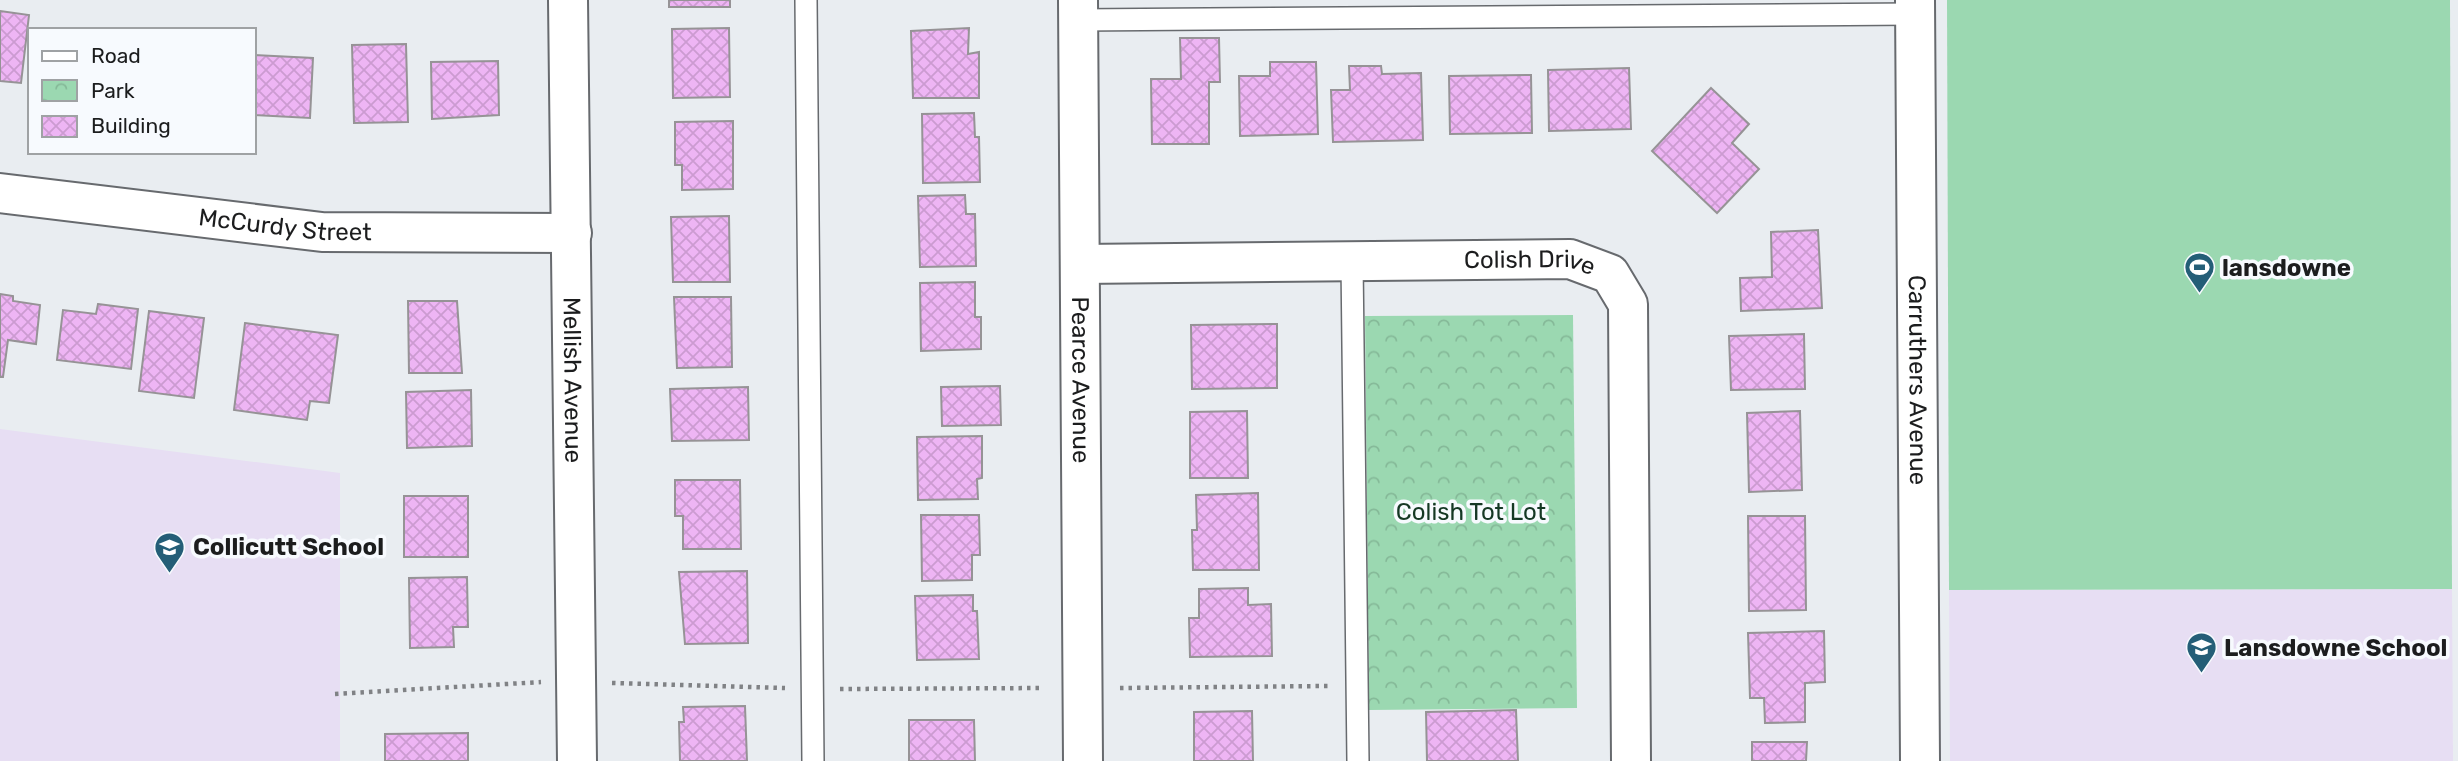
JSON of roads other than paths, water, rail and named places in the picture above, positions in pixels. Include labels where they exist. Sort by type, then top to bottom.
[{"type":"street","name":"Mellish Avenue","points":[[568,0],[577,761]]},
{"type":"street","name":"Carruthers Avenue","points":[[1915,7],[1920,761]]},
{"type":"street","name":"Pearce Avenue","points":[[1078,10],[1083,761]]},
{"type":"street","name":"McCurdy Street","points":[[0,193],[322,232],[572,233]]},
{"type":"street","name":"Colish Drive","points":[[1080,264],[1570,259],[1610,274],[1628,304],[1631,761]]},
{"type":"lane","points":[[806,0],[813,761]]},
{"type":"lane","points":[[1078,10],[1915,7]]},
{"type":"lane","points":[[1352,262],[1358,761]]},
{"type":"place","name":"lansdowne","points":[[2199,295]]},
{"type":"place","name":"Collicutt School","points":[[170,574]]},
{"type":"place","name":"Lansdowne School","points":[[2201,675]]},
{"type":"park label","name":"Colish Tot Lot","points":[[1471,512]]}]
